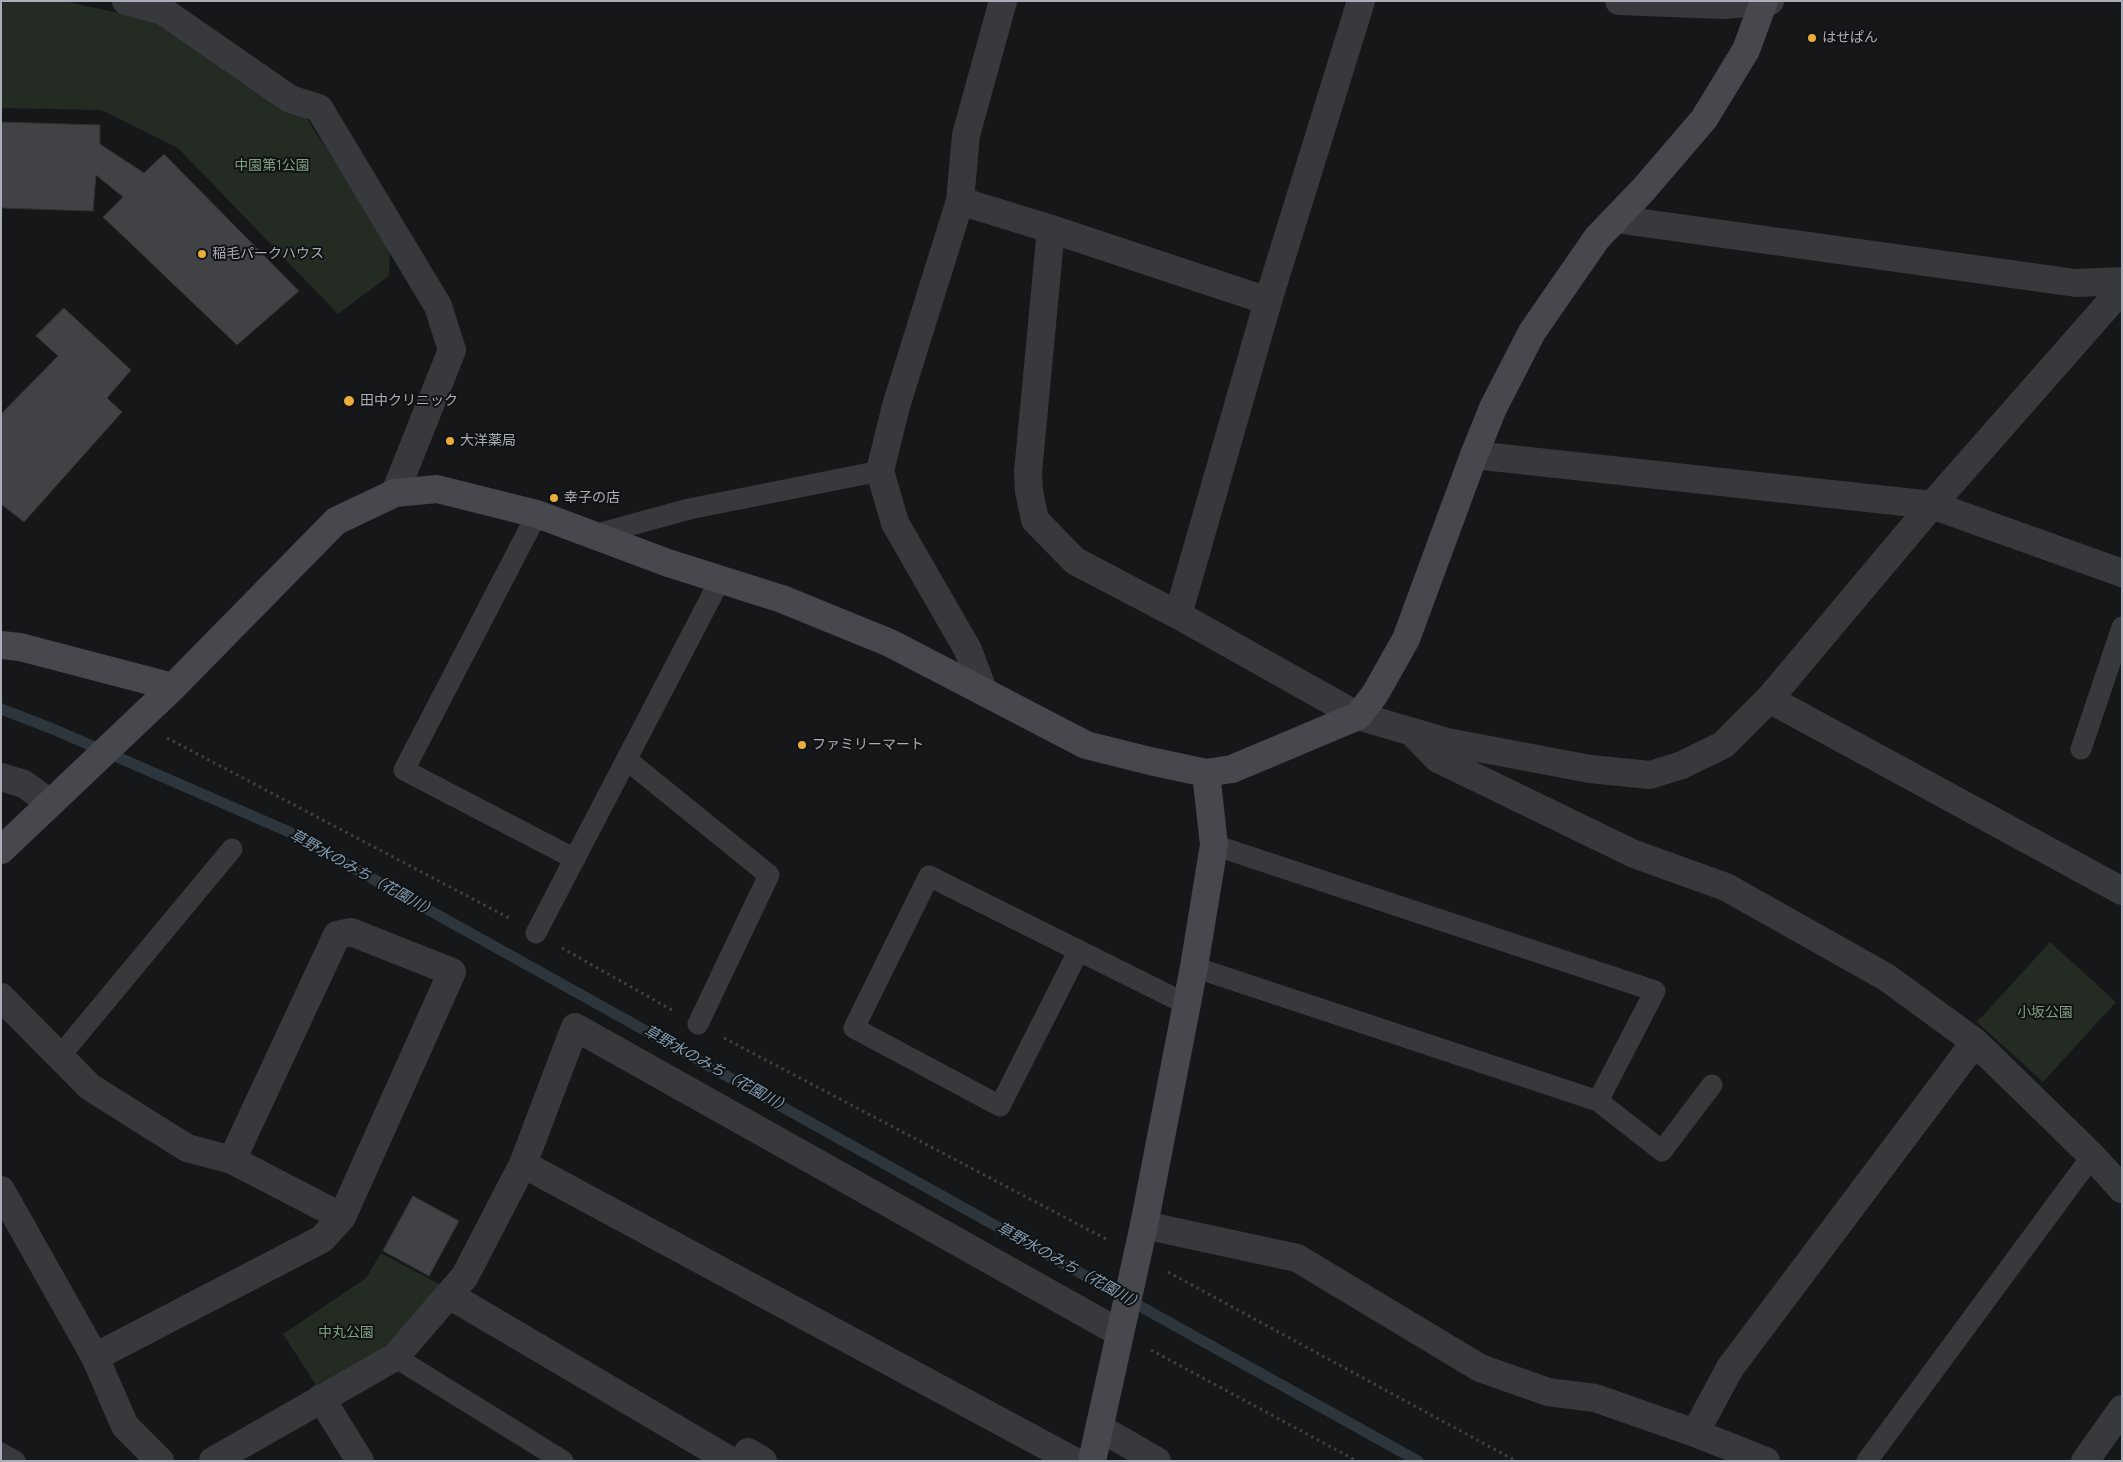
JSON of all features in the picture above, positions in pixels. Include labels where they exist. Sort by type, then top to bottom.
[{"type":"street","points":[[126,1],[163,11],[290,99],[319,108],[438,306],[452,350],[395,493]]},
{"type":"street","points":[[983,690],[968,650],[895,523],[880,471],[896,406],[960,202],[966,135],[1003,1]]},
{"type":"street","points":[[1178,615],[1268,301],[1361,1]]},
{"type":"street","points":[[1,850],[173,687],[336,521],[395,493],[437,489],[537,514],[720,580],[782,600],[890,643],[1086,745],[1206,773],[1232,769],[1258,760],[1358,716],[1375,694],[1406,639],[1493,408],[1532,332],[1597,238],[1704,119],[1746,50],[1766,2],[1722,5],[1618,1]]},
{"type":"street","points":[[960,202],[1051,229],[1268,301]]},
{"type":"street","points":[[1616,219],[2076,283],[2122,281]]},
{"type":"street","points":[[1051,229],[1028,472],[1029,491],[1035,520],[1074,561],[1178,615],[1358,716],[1447,742],[1590,769],[1650,775],[1682,766],[1723,746],[1769,699],[1932,505],[2122,289]]},
{"type":"street","points":[[1474,455],[1932,505],[2122,572]]},
{"type":"street","points":[[1,645],[20,647],[173,687]]},
{"type":"street","points":[[1769,699],[2122,890]]},
{"type":"street","points":[[1412,732],[1438,760],[1634,854],[1726,888],[1886,977],[1974,1042],[2092,1156],[2122,1189]]},
{"type":"street","points":[[1092,1461],[1144,1225],[1194,968],[1214,845],[1206,773]]},
{"type":"street","points":[[1,777],[24,784],[50,802]]},
{"type":"street","points":[[95,1357],[322,1240],[342,1217],[452,972],[351,932],[337,935],[232,1160]]},
{"type":"street","points":[[1,997],[90,1088],[187,1148],[232,1160],[342,1217]]},
{"type":"street","points":[[213,1461],[395,1357],[466,1276],[523,1164],[575,1027],[1120,1334]]},
{"type":"street","points":[[1695,1433],[1730,1368],[1974,1042]]},
{"type":"street","points":[[523,1164],[1074,1461]]},
{"type":"street","points":[[1,1190],[95,1357],[125,1426],[160,1461]]},
{"type":"street","points":[[1144,1225],[1296,1258],[1480,1368],[1548,1392],[1595,1398],[1695,1433],[1766,1461]]},
{"type":"street","points":[[449,1295],[731,1461]]},
{"type":"street","points":[[321,1398],[360,1461]]},
{"type":"street","points":[[2084,1461],[2122,1409]]},
{"type":"street","points":[[1100,1428],[1157,1461]]},
{"type":"street","points":[[744,1461],[748,1452],[763,1461]]},
{"type":"lane","points":[[594,535],[689,510],[880,471]]},
{"type":"lane","points":[[537,514],[404,770],[575,859]]},
{"type":"lane","points":[[536,933],[720,580]]},
{"type":"lane","points":[[2081,749],[2122,627]]},
{"type":"lane","points":[[627,760],[769,875],[698,1024]]},
{"type":"lane","points":[[1214,845],[1655,991],[1598,1101]]},
{"type":"lane","points":[[60,1056],[232,849]]},
{"type":"lane","points":[[1078,950],[1000,1106],[854,1028],[928,876],[1078,950],[1186,1004]]},
{"type":"lane","points":[[1194,968],[1598,1101],[1662,1151],[1712,1086]]},
{"type":"lane","points":[[1867,1461],[2092,1156]]},
{"type":"lane","points":[[395,1357],[563,1461]]},
{"type":"lane","points":[[1,1453],[15,1461]]},
{"type":"path","points":[[135,722],[536,933],[698,1024],[1137,1255],[1516,1461]]},
{"type":"path","points":[[1120,1334],[1357,1461]]},
{"type":"green space","name":"中園第1公園","points":[[1,1],[64,1],[155,21],[305,116],[390,245],[389,276],[338,314],[178,148],[101,110],[1,108]]},
{"type":"green space","name":"小坂公園","points":[[2050,942],[2116,1002],[2043,1082],[1977,1022]]},
{"type":"green space","name":"中丸公園","points":[[381,1253],[441,1285],[396,1337],[360,1366],[316,1385],[283,1334],[366,1278]]},
{"type":"building","name":"稲毛パークハウス","points":[[1,122],[100,125],[100,144],[144,173],[164,154],[299,291],[237,345],[103,217],[123,197],[96,175],[93,211],[1,208]]},
{"type":"building","points":[[64,308],[131,370],[107,398],[122,412],[24,522],[1,504],[1,414],[58,356],[36,336]]},
{"type":"building","points":[[413,1196],[459,1221],[429,1276],[383,1251]]},
{"type":"waterway","name":"草野水のみち（花園川）","points":[[1,709],[53,729],[287,831],[1418,1461]]},
{"type":"place","name":"はせぱん","points":[[1812,38]]},
{"type":"place","name":"稲毛パークハウス","points":[[202,254]]},
{"type":"place","name":"田中クリニック","points":[[349,401]]},
{"type":"place","name":"大洋薬局","points":[[450,441]]},
{"type":"place","name":"幸子の店","points":[[554,498]]},
{"type":"place","name":"ファミリーマート","points":[[802,745]]}]
